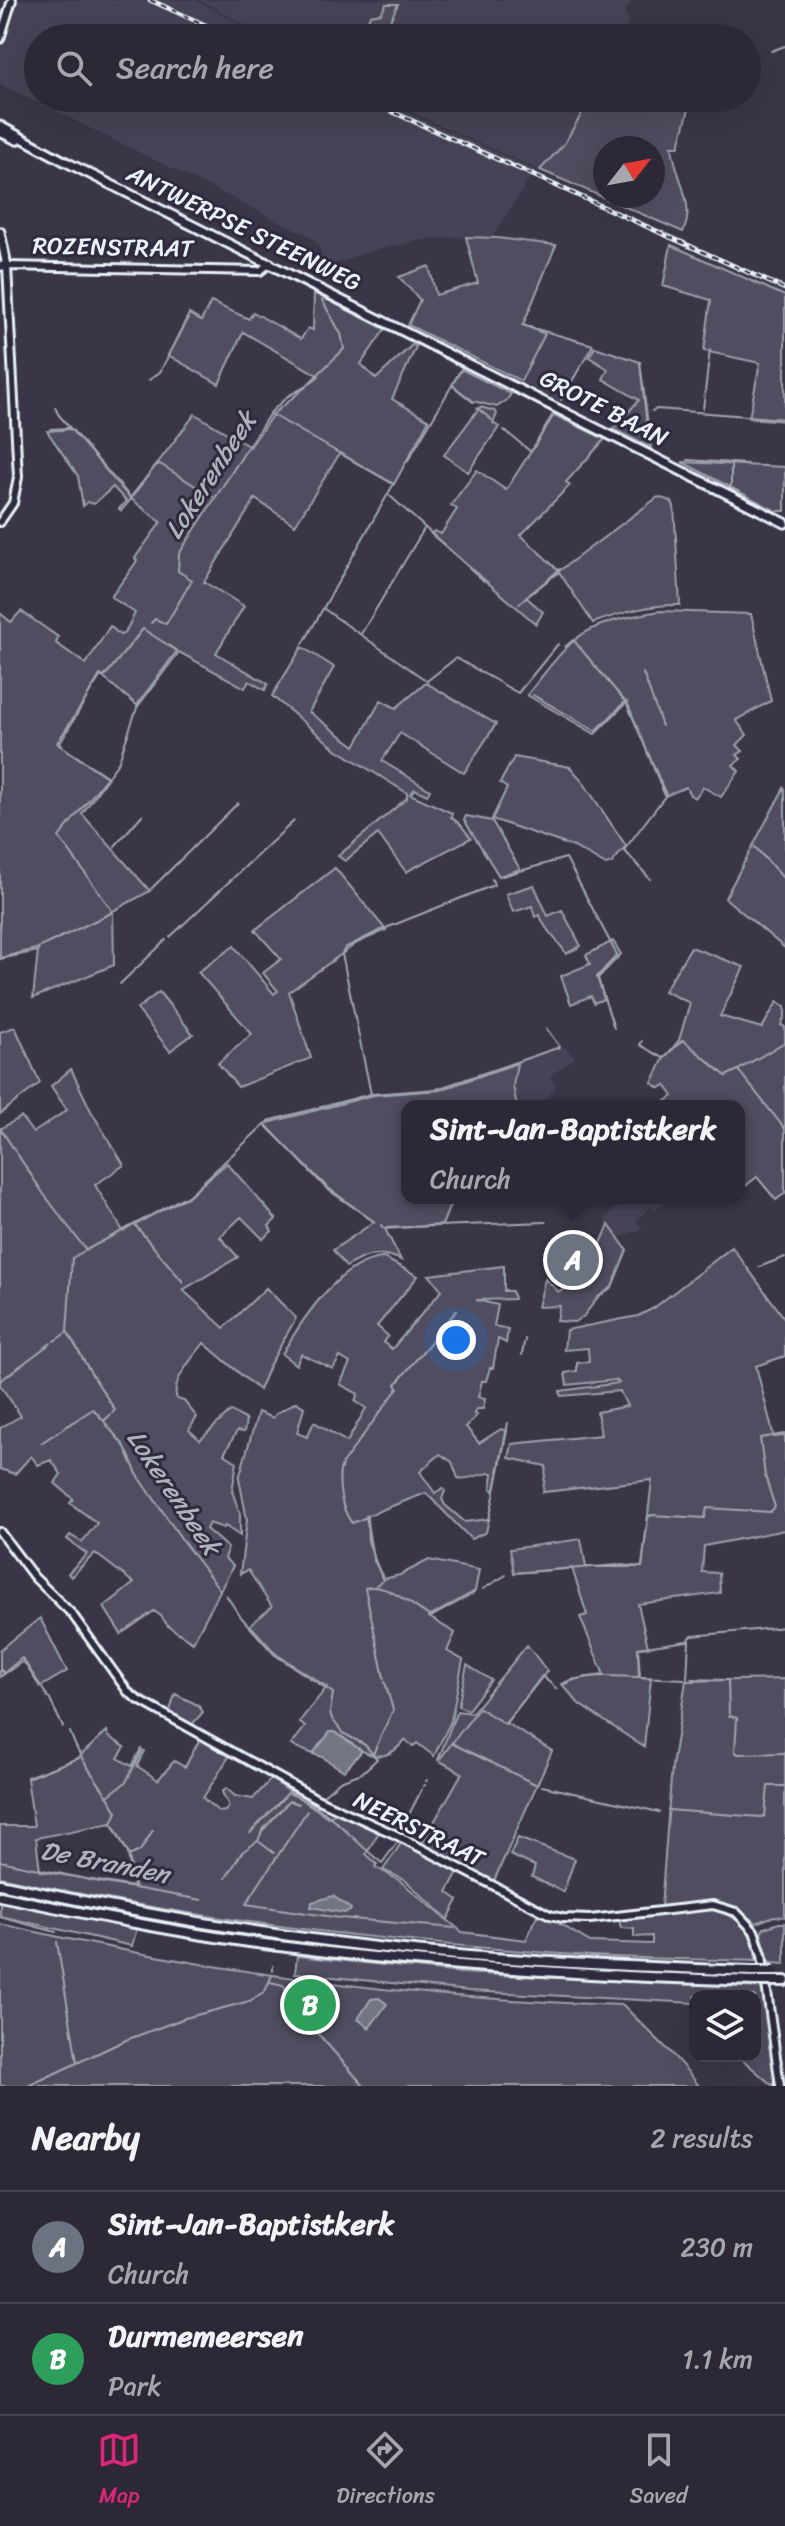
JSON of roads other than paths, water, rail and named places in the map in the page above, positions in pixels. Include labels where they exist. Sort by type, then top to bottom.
[{"type":"highway","points":[[0,1884],[168,1917],[349,1944],[505,1958],[752,1971],[778,1978]]},
{"type":"highway","points":[[0,1896],[166,1928],[319,1950],[503,1968],[755,1981],[778,1978],[785,1972]]},
{"type":"main road","name":"ANTWERPSE STEENWEG","points":[[0,129],[404,330]]},
{"type":"main road","points":[[0,232],[4,266]]},
{"type":"main road","name":"GROTE BAAN","points":[[404,330],[785,523]]},
{"type":"street","points":[[0,39],[12,0]]},
{"type":"street","name":"ROZENSTRAAT","points":[[4,266],[260,271],[270,263]]},
{"type":"street","points":[[0,522],[13,503],[18,477],[4,266]]},
{"type":"street","name":"NEERSTRAAT","points":[[0,1532],[20,1561],[72,1614],[128,1692],[165,1716],[319,1800],[394,1834],[550,1915],[590,1919],[713,1905],[736,1912],[754,1931],[762,1955],[780,2086]]},
{"type":"water","points":[[330,1732],[335,1732],[362,1751],[344,1771],[313,1754]]},
{"type":"water","points":[[333,1896],[350,1911],[344,1913],[311,1907],[312,1902]]},
{"type":"water","points":[[379,1998],[387,2004],[369,2028],[358,2019],[371,1999]]},
{"type":"waterway","points":[[771,51],[785,46]]},
{"type":"waterway","name":"Lokerenbeek","points":[[151,623],[155,619],[166,624],[192,580],[178,571],[179,554],[270,413],[288,396],[305,387],[344,349],[341,334],[322,300]]},
{"type":"waterway","points":[[149,380],[160,372],[188,319]]},
{"type":"waterway","points":[[522,325],[593,345],[588,354]]},
{"type":"waterway","points":[[703,409],[710,350]]},
{"type":"waterway","points":[[584,362],[587,356]]},
{"type":"waterway","points":[[640,363],[649,444]]},
{"type":"waterway","points":[[561,400],[582,364]]},
{"type":"waterway","points":[[407,462],[461,370]]},
{"type":"waterway","points":[[452,385],[473,402]]},
{"type":"waterway","points":[[55,407],[130,498],[155,466],[160,464],[213,497]]},
{"type":"waterway","points":[[477,408],[492,420]]},
{"type":"waterway","points":[[652,411],[785,419]]},
{"type":"waterway","name":"Lokerenbeek","points":[[271,414],[393,484]]},
{"type":"waterway","points":[[504,430],[531,452],[553,414]]},
{"type":"waterway","points":[[50,429],[69,428]]},
{"type":"waterway","points":[[688,460],[747,464]]},
{"type":"waterway","points":[[731,465],[731,486]]},
{"type":"waterway","name":"Lokerenbeek","points":[[303,644],[393,485]]},
{"type":"waterway","points":[[389,495],[484,581]]},
{"type":"waterway","points":[[361,634],[424,529]]},
{"type":"waterway","points":[[519,604],[560,569]]},
{"type":"waterway","name":"Lokerenbeek","points":[[324,609],[427,681],[456,658],[518,693],[558,644]]},
{"type":"waterway","points":[[0,958],[36,949],[111,913],[59,837],[107,777],[57,743],[100,677],[105,676],[143,629],[177,651],[139,702],[118,763],[109,775]]},
{"type":"waterway","name":"Lokerenbeek","points":[[565,647],[573,640],[627,704],[666,795],[624,850],[650,879]]},
{"type":"waterway","points":[[643,673],[662,726]]},
{"type":"waterway","points":[[533,695],[596,731],[625,702]]},
{"type":"waterway","points":[[151,889],[238,803]]},
{"type":"waterway","points":[[115,846],[142,815]]},
{"type":"waterway","points":[[170,937],[294,821]]},
{"type":"waterway","points":[[755,847],[785,880]]},
{"type":"waterway","points":[[502,876],[566,858],[617,955],[597,977],[614,1028]]},
{"type":"waterway","points":[[268,1121],[371,1094],[342,954],[345,948],[381,930],[494,885],[492,879]]},
{"type":"waterway","points":[[120,984],[166,940]]},
{"type":"waterway","points":[[372,1094],[437,1089],[560,1047],[546,1028]]},
{"type":"waterway","points":[[642,1041],[640,1045],[663,1058],[683,1040],[726,1076],[738,1070],[785,1129]]},
{"type":"waterway","points":[[738,1070],[785,1042]]},
{"type":"waterway","points":[[86,1250],[188,1196],[266,1123]]},
{"type":"waterway","points":[[266,1125],[327,1189],[375,1222]]},
{"type":"waterway","name":"Lokerenbeek","points":[[0,1128],[86,1250],[72,1258],[67,1331],[115,1410],[104,1421],[125,1447],[137,1474],[185,1544],[220,1590]]},
{"type":"waterway","points":[[381,1225],[383,1228],[546,1222]]},
{"type":"waterway","points":[[135,1225],[183,1282]]},
{"type":"waterway","points":[[759,1267],[785,1257]]},
{"type":"waterway","points":[[376,1585],[383,1581],[368,1541],[367,1517],[352,1523],[342,1503],[339,1478],[342,1464],[398,1388],[396,1384],[457,1310]]},
{"type":"waterway","points":[[54,1341],[66,1333]]},
{"type":"waterway","points":[[0,1381],[51,1343]]},
{"type":"waterway","points":[[522,1355],[524,1343]]},
{"type":"waterway","points":[[41,1443],[93,1409],[104,1421]]},
{"type":"waterway","points":[[498,1472],[508,1423]]},
{"type":"waterway","points":[[514,1573],[620,1565],[642,1567],[648,1517],[652,1515],[705,1518],[707,1508],[770,1512],[775,1507],[765,1476],[760,1438],[785,1434]]},
{"type":"waterway","points":[[494,1494],[498,1475]]},
{"type":"waterway","points":[[489,1520],[494,1496]]},
{"type":"waterway","points":[[483,1589],[506,1575]]},
{"type":"waterway","points":[[384,1678],[365,1588],[382,1588],[431,1617],[474,1593]]},
{"type":"waterway","name":"Lokerenbeek","points":[[226,1595],[240,1616],[275,1655],[333,1693],[332,1719],[343,1733],[365,1745],[377,1759],[362,1773],[340,1781],[321,1797]]},
{"type":"waterway","points":[[565,1684],[591,1677],[640,1677],[638,1648],[687,1641],[692,1636],[785,1627]]},
{"type":"waterway","points":[[687,1679],[689,1640]]},
{"type":"waterway","name":"De Branden","points":[[0,1669],[4,1673],[22,1658],[50,1700],[63,1727]]},
{"type":"waterway","points":[[439,1760],[479,1708],[505,1724],[542,1676],[557,1689]]},
{"type":"waterway","points":[[641,1677],[684,1679]]},
{"type":"waterway","points":[[692,1679],[728,1680],[729,1716],[737,1718],[735,1751],[738,1754],[785,1753]]},
{"type":"waterway","points":[[385,1682],[393,1710]]},
{"type":"waterway","points":[[373,1754],[392,1712]]},
{"type":"waterway","points":[[70,1732],[80,1754],[117,1812],[112,1823],[129,1855],[134,1886]]},
{"type":"waterway","points":[[451,1743],[535,1784]]},
{"type":"waterway","points":[[109,1795],[126,1782],[141,1752]]},
{"type":"waterway","points":[[27,1777],[79,1758]]},
{"type":"waterway","points":[[542,1786],[659,1812]]},
{"type":"waterway","points":[[668,1810],[761,1817],[765,1816],[768,1786],[785,1786]]},
{"type":"waterway","points":[[403,1834],[403,1826],[422,1789]]},
{"type":"waterway","points":[[250,1833],[288,1793],[328,1815],[382,1863],[396,1844]]},
{"type":"waterway","points":[[258,1841],[262,1831],[289,1801],[299,1804]]},
{"type":"waterway","points":[[307,1811],[246,1904],[340,1918],[454,1928]]},
{"type":"waterway","points":[[131,1855],[140,1851],[153,1830]]},
{"type":"waterway","points":[[226,1878],[242,1852],[258,1841],[274,1853]]},
{"type":"waterway","name":"De Branden","points":[[0,1861],[202,1900]]},
{"type":"waterway","points":[[0,1917],[56,1932]]},
{"type":"waterway","points":[[57,1942],[77,2062]]},
{"type":"waterway","name":"Lokerenbeek","points":[[273,1966],[273,1971]]},
{"type":"waterway","name":"Lokerenbeek","points":[[28,2086],[126,2040],[185,2018],[250,2001],[265,1991],[272,1975]]},
{"type":"waterway","points":[[270,1982],[283,1985],[314,2029],[364,2086]]},
{"type":"railway","points":[[150,0],[203,24]]},
{"type":"railway","points":[[393,112],[785,289]]},
{"type":"place","name":"Sint-Jan-Baptistkerk","points":[[573,1260]]},
{"type":"place","name":"Durmemeersen","points":[[310,2005]]}]
